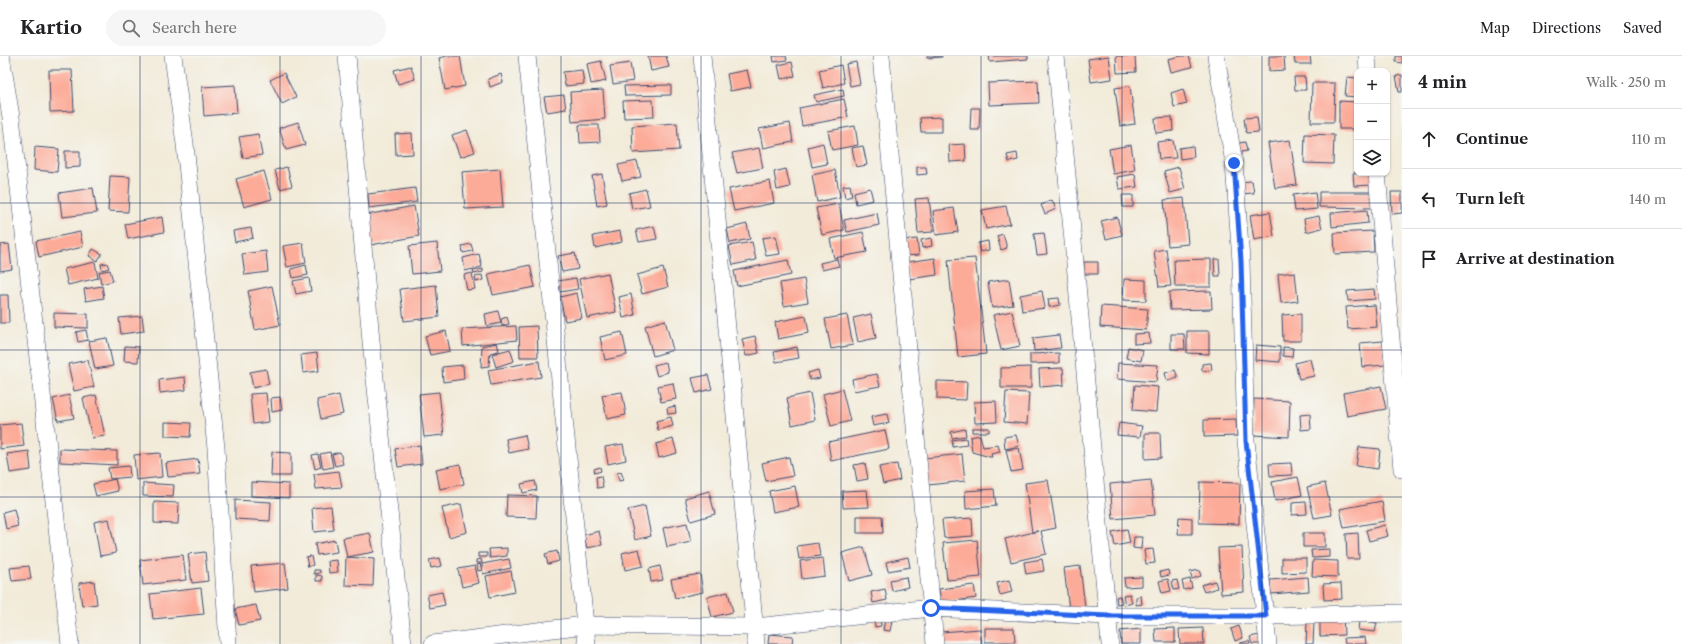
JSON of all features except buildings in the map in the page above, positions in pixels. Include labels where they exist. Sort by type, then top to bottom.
[{"type":"street","points":[[2,56],[11,117],[70,644]]},
{"type":"street","points":[[173,56],[185,144],[216,448],[228,644]]},
{"type":"street","points":[[347,56],[371,341],[403,644]]},
{"type":"street","points":[[527,56],[587,644]]},
{"type":"street","points":[[702,56],[755,636]]},
{"type":"street","points":[[881,56],[935,644]]},
{"type":"street","points":[[1056,56],[1110,644]]},
{"type":"street","points":[[1216,56],[1234,163],[1241,261],[1246,441],[1268,644]]},
{"type":"street","points":[[1367,56],[1368,68]]},
{"type":"street","points":[[1377,176],[1402,469]]},
{"type":"street","points":[[433,644],[585,625],[755,636],[931,608],[1108,616],[1266,616],[1402,613]]},
{"type":"route","points":[[931,608],[1108,616],[1266,616],[1246,441],[1241,261],[1234,163]]}]
